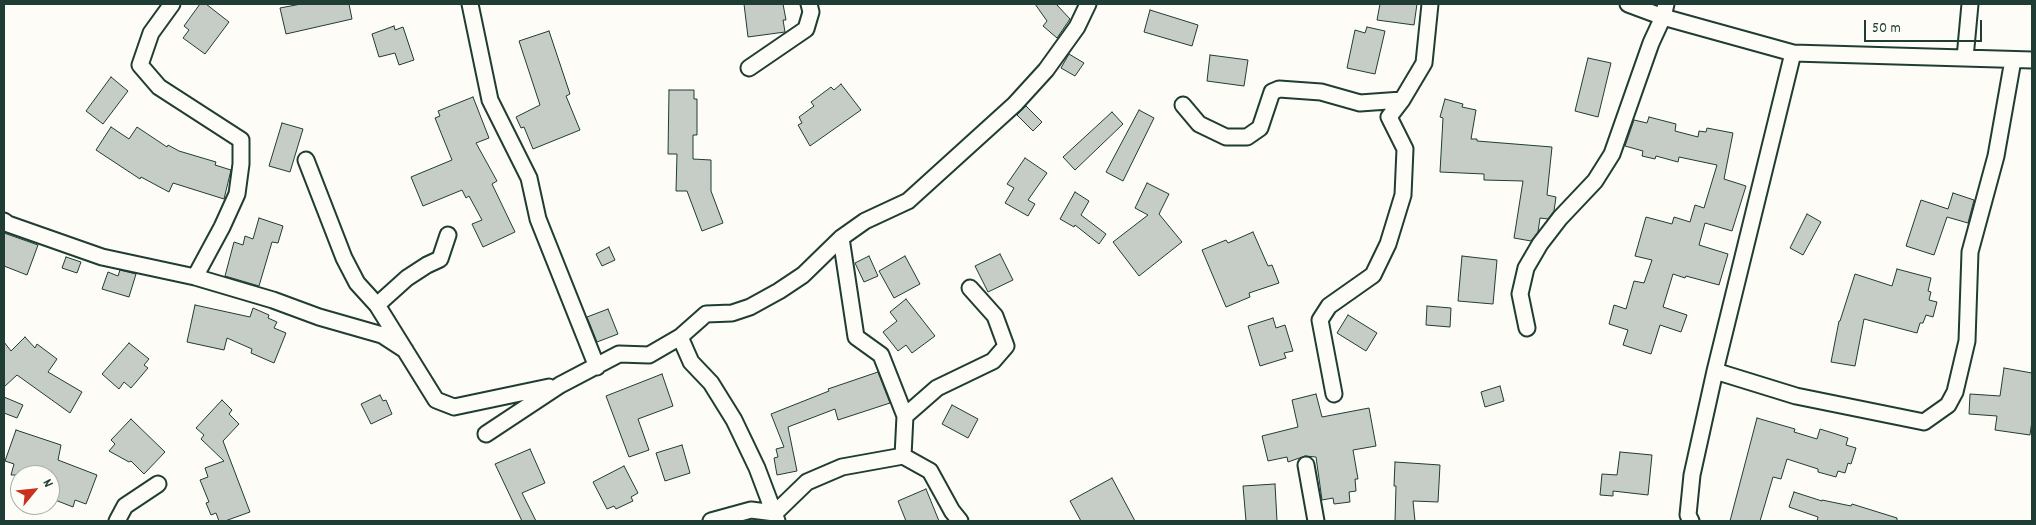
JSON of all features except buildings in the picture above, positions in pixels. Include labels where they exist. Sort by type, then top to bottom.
[{"type":"street","points":[[172,4],[150,33],[140,65],[159,87],[241,140],[242,164],[237,194],[222,227],[195,277]]},
{"type":"street","points":[[470,4],[490,100],[529,178],[538,219],[597,367]]},
{"type":"street","points":[[748,68],[806,29],[811,12],[809,4]]},
{"type":"street","points":[[486,434],[560,385],[619,354],[649,356],[680,337],[706,314],[732,313],[750,307],[803,275],[841,238],[865,221],[908,201],[1016,104],[1046,70],[1076,27],[1088,4]]},
{"type":"street","points":[[1334,394],[1320,320],[1329,306],[1373,275],[1388,244],[1403,195],[1405,149],[1389,117],[1402,100],[1424,63],[1430,4]]},
{"type":"street","points":[[1628,4],[1664,10],[1793,53],[2032,60]]},
{"type":"street","points":[[1965,58],[1970,4]]},
{"type":"street","points":[[1527,328],[1520,294],[1526,268],[1540,244],[1560,218],[1595,181],[1612,154],[1635,85],[1664,10]]},
{"type":"street","points":[[1691,521],[1688,515],[1692,475],[1715,371],[1793,53]]},
{"type":"street","points":[[1715,371],[1796,396],[1924,422],[1948,405],[1954,392],[1967,341],[1970,252],[1996,156],[2013,60]]},
{"type":"street","points":[[1182,105],[1199,124],[1226,137],[1247,137],[1260,128],[1272,92],[1279,89],[1321,92],[1360,103],[1402,100]]},
{"type":"street","points":[[306,160],[344,258],[357,283],[377,305],[436,400],[454,407],[560,385]]},
{"type":"street","points":[[4,221],[102,258],[195,277],[382,335],[405,350]]},
{"type":"street","points":[[377,305],[407,278],[440,259],[448,235]]},
{"type":"street","points":[[841,238],[856,338],[881,355],[905,416],[903,456]]},
{"type":"street","points":[[905,416],[937,388],[993,361],[1006,346],[995,316],[970,288]]},
{"type":"street","points":[[680,337],[691,362],[710,383],[734,420],[757,468],[776,517]]},
{"type":"street","points":[[776,517],[807,482],[842,467],[903,456],[930,471],[960,521]]},
{"type":"street","points":[[1306,465],[1316,521]]},
{"type":"street","points":[[117,521],[125,506],[158,484]]},
{"type":"street","points":[[711,521],[751,510],[776,517]]}]
